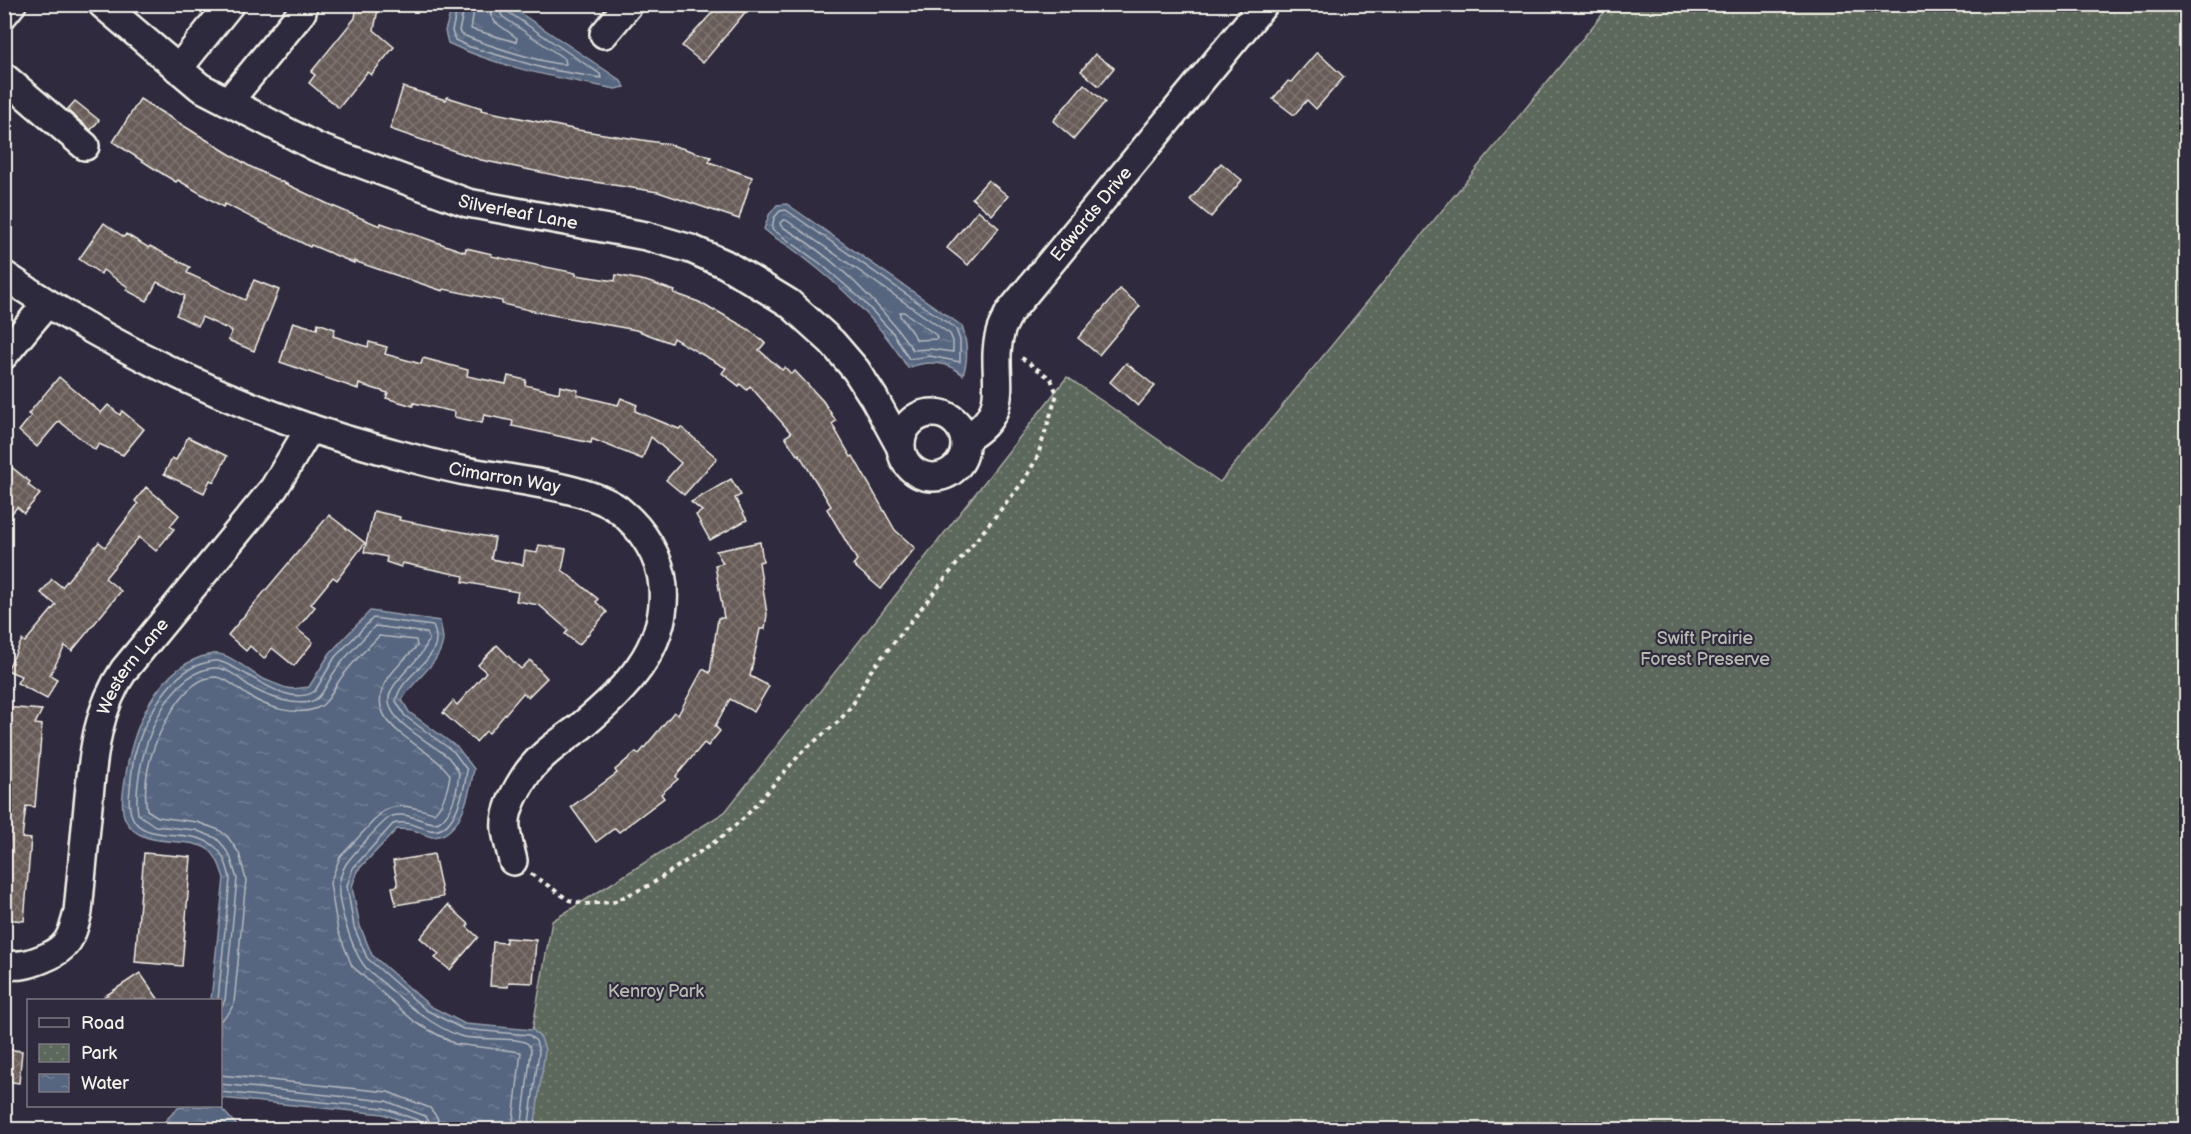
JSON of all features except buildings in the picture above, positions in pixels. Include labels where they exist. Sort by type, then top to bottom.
[{"type":"street","points":[[4,14],[12,4]]},
{"type":"street","name":"Silverleaf Lane","points":[[102,4],[200,87],[315,147],[468,203],[646,236],[691,249],[725,264],[789,303],[832,342],[868,388],[900,446],[903,459],[911,469],[922,476],[934,478],[947,475],[957,467],[964,456],[964,439]]},
{"type":"street","points":[[178,69],[230,4]]},
{"type":"street","points":[[229,101],[302,12],[303,4]]},
{"type":"street","points":[[604,34],[629,4]]},
{"type":"street","name":"Edwards Drive","points":[[964,439],[978,432],[989,420],[997,401],[1001,331],[1009,313],[1264,4]]},
{"type":"street","points":[[4,77],[85,146]]},
{"type":"street","name":"Cimarron Way","points":[[4,274],[47,303],[187,378],[310,428],[460,470],[577,492],[600,499],[627,516],[639,528],[657,562],[662,578],[664,598],[657,636],[649,654],[635,673],[606,704],[545,752],[522,780],[512,801],[505,827],[513,861]]},
{"type":"street","points":[[4,355],[47,303]]},
{"type":"street","points":[[900,446],[902,434],[909,423],[919,415],[931,412],[944,414],[955,421],[963,431],[964,439]]},
{"type":"street","name":"Western Lane","points":[[4,965],[23,966],[55,954],[63,948],[73,933],[78,912],[94,750],[100,720],[113,686],[274,488],[310,428]]},
{"type":"path","points":[[513,861],[569,900],[585,904],[614,902],[650,885],[719,839],[745,817],[802,752],[839,721],[853,704],[869,673],[1023,482],[1037,458],[1057,394],[1051,379],[1015,353]]},
{"type":"green space","name":"Swift Prairie Forest Preserve","points":[[1610,5],[2186,5],[2186,1129],[514,1130],[552,921],[725,812],[1067,377],[1220,482]]},
{"type":"water","points":[[453,4],[508,5],[620,80],[625,87],[615,89],[530,71],[488,59],[448,43],[445,31]]},
{"type":"water","points":[[787,204],[962,326],[967,350],[963,375],[957,370],[937,363],[908,368],[878,327],[855,302],[817,268],[764,229],[769,215],[777,205]]},
{"type":"water","points":[[370,611],[440,621],[443,640],[441,649],[432,664],[402,700],[409,712],[458,748],[474,769],[467,799],[458,821],[443,835],[433,837],[414,830],[397,829],[357,871],[352,887],[360,926],[372,955],[430,1006],[465,1024],[533,1030],[541,1038],[545,1050],[534,1129],[424,1129],[383,1114],[222,1098],[222,999],[211,999],[223,874],[212,853],[199,845],[153,839],[133,830],[124,817],[123,806],[128,761],[150,702],[176,671],[193,660],[219,654],[232,659],[261,678],[292,689],[309,687],[330,653]]},
{"type":"water","points":[[220,1107],[240,1129],[167,1129],[165,1121],[178,1108]]},
{"type":"park label","name":"Kenroy Park","points":[[656,991]]}]
